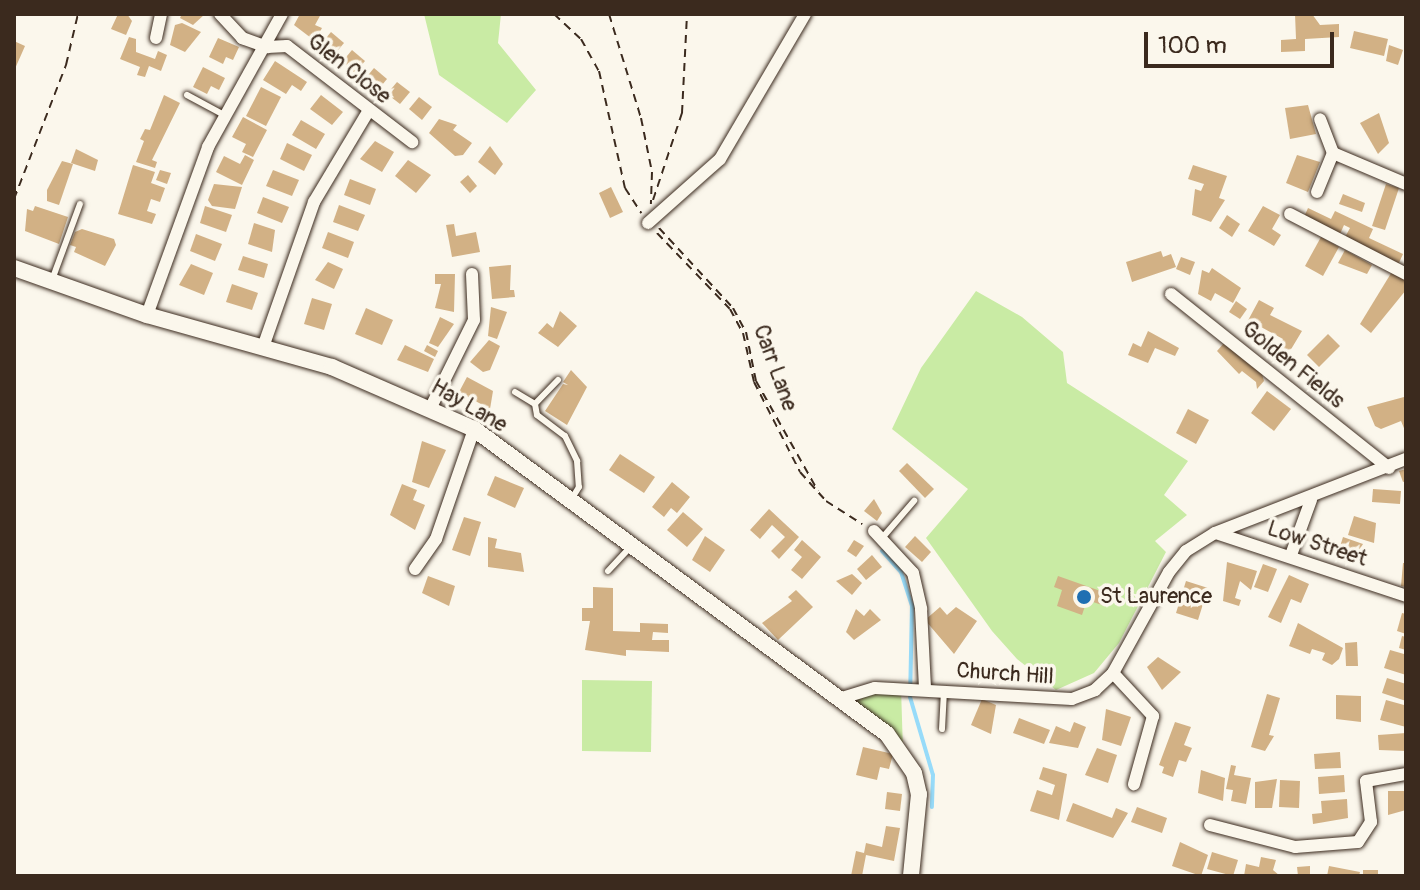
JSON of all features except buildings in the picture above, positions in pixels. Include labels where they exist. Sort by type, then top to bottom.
[{"type":"street","points":[[156,38],[161,14]]},
{"type":"street","name":"Glen Close","points":[[220,14],[242,38],[267,47],[287,46],[412,142]]},
{"type":"street","points":[[147,315],[208,147],[267,47],[282,14]]},
{"type":"street","points":[[650,222],[720,159],[805,14]]},
{"type":"street","points":[[263,347],[314,202],[369,110]]},
{"type":"street","points":[[1317,192],[1333,153],[1320,119]]},
{"type":"street","points":[[1333,153],[1406,184]]},
{"type":"street","points":[[1290,214],[1406,274]]},
{"type":"street","name":"Hay Lane","points":[[14,268],[147,315],[332,367],[431,407],[474,429],[887,734],[914,773],[920,816],[911,876]]},
{"type":"street","points":[[431,407],[474,320],[477,306],[472,274]]},
{"type":"street","name":"Golden Fields","points":[[1171,294],[1389,468]]},
{"type":"street","points":[[415,569],[436,539],[474,429]]},
{"type":"street","name":"Church Hill","points":[[842,698],[866,689],[901,688],[1072,699],[1095,690],[1113,673],[1169,572],[1186,551],[1215,533],[1311,500],[1406,459]]},
{"type":"street","points":[[1291,555],[1311,500]]},
{"type":"street","name":"Low Street","points":[[1215,533],[1291,555],[1406,596]]},
{"type":"street","points":[[879,534],[913,573],[921,609],[920,689]]},
{"type":"street","points":[[1113,673],[1153,716],[1134,784]]},
{"type":"street","points":[[1210,825],[1295,847],[1358,842],[1371,822],[1366,781],[1406,774]]},
{"type":"lane","points":[[187,95],[226,116]]},
{"type":"lane","points":[[51,283],[80,204]]},
{"type":"lane","points":[[535,404],[558,380]]},
{"type":"lane","points":[[515,392],[535,404],[537,415],[565,436],[577,461],[579,487],[570,501]]},
{"type":"lane","points":[[879,534],[914,501]]},
{"type":"lane","points":[[608,571],[631,547]]},
{"type":"lane","points":[[942,729],[944,690]]},
{"type":"path","points":[[14,199],[66,65],[78,14]]},
{"type":"path","points":[[554,14],[581,39],[599,71],[625,188],[650,222],[733,308],[746,332],[756,381],[818,493],[879,534]]},
{"type":"path","points":[[609,14],[641,118],[652,172],[651,209],[682,113],[687,14]]},
{"type":"green space","points":[[424,14],[501,14],[498,43],[536,90],[507,123],[439,75]]},
{"type":"green space","points":[[976,291],[1022,317],[1063,352],[1067,383],[1188,461],[1164,495],[1187,515],[1155,541],[1166,552],[1119,643],[1094,673],[1056,690],[1017,659],[992,631],[926,538],[968,489],[892,429],[921,368]]},
{"type":"green space","points":[[582,680],[652,681],[651,752],[582,751]]},
{"type":"green space","points":[[901,688],[903,752],[842,698]]},
{"type":"waterway","points":[[882,551],[901,572],[912,605],[910,697],[933,775],[932,807]]},
{"type":"place","name":"St Laurence","points":[[1084,597]]}]
